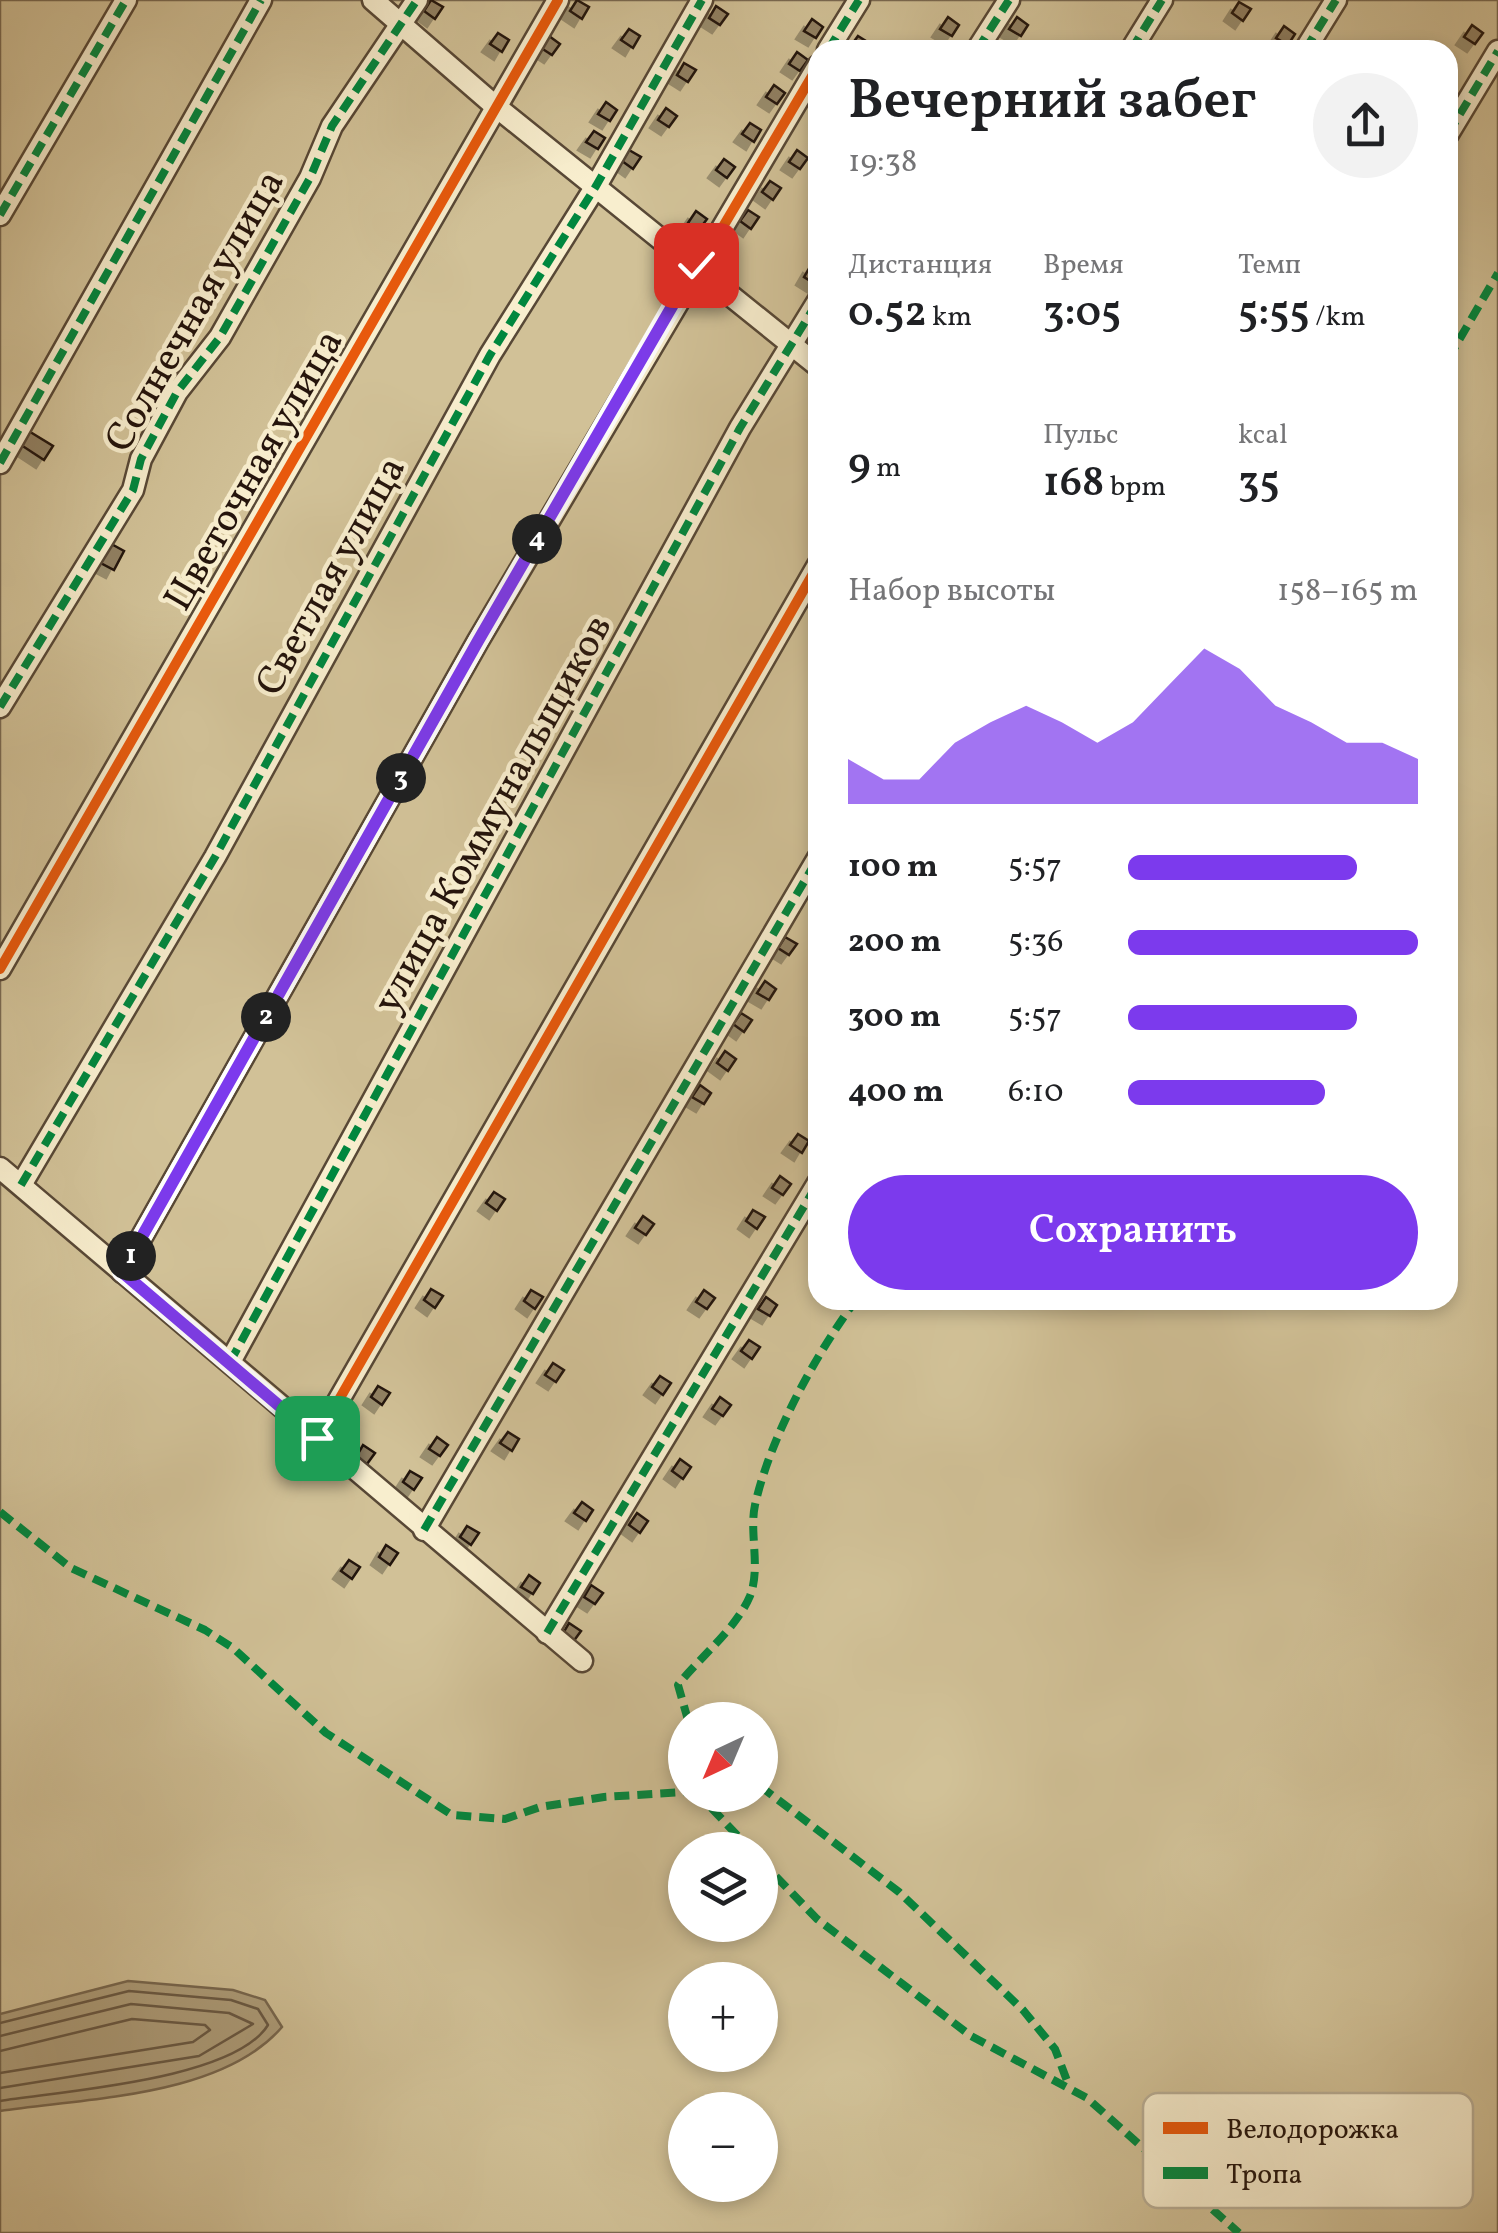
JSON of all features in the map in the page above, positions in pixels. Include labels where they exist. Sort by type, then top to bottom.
[{"type":"street","points":[[0,215],[126,0]]},
{"type":"street","points":[[0,464],[261,0]]},
{"type":"street","points":[[373,0],[494,105],[808,358]]},
{"type":"street","name":"Солнечная улица","points":[[0,707],[133,490],[141,459],[168,409],[220,336],[310,178],[332,126],[417,0]]},
{"type":"street","name":"Цветочная улица","points":[[0,970],[494,105],[558,0]]},
{"type":"street","name":"Светлая улица","points":[[20,1185],[215,858],[490,355],[596,186],[702,0]]},
{"type":"street","points":[[834,40],[859,0]]},
{"type":"street","points":[[984,40],[1009,0]]},
{"type":"street","points":[[1137,40],[1162,0]]},
{"type":"street","points":[[1311,40],[1336,0]]},
{"type":"street","points":[[1458,118],[1498,52]]},
{"type":"street","points":[[122,1272],[478,641],[696,265],[808,82]]},
{"type":"street","name":"улица Коммунальщиков","points":[[230,1362],[808,316]]},
{"type":"street","points":[[317,1438],[808,582]]},
{"type":"street","points":[[424,1530],[808,875]]},
{"type":"street","points":[[0,1168],[582,1661]]},
{"type":"street","points":[[547,1633],[808,1199]]},
{"type":"shaded area","points":[[0,0],[1498,0],[1498,2233],[0,2233]]},
{"type":"water","points":[[128,1981],[233,1990],[265,2000],[282,2027],[256,2050],[225,2068],[189,2081],[112,2097],[0,2111],[0,2014]]},
{"type":"building","points":[[431,0],[443,7],[435,19],[424,11]]},
{"type":"building","points":[[577,0],[589,7],[582,19],[570,11]]},
{"type":"building","points":[[1239,2],[1251,9],[1243,21],[1232,13]]},
{"type":"building","points":[[716,6],[728,14],[720,25],[709,18]]},
{"type":"building","points":[[948,17],[959,25],[952,36],[940,29]]},
{"type":"building","points":[[1017,17],[1028,25],[1021,36],[1009,29]]},
{"type":"building","points":[[812,19],[823,27],[816,38],[804,31]]},
{"type":"building","points":[[1472,25],[1483,33],[1475,44],[1464,37]]},
{"type":"building","points":[[1284,26],[1295,34],[1291,40],[1276,38]]},
{"type":"building","points":[[629,29],[640,36],[633,48],[621,40]]},
{"type":"building","points":[[498,33],[509,40],[502,52],[490,44]]},
{"type":"building","points":[[549,36],[560,44],[552,55],[541,48]]},
{"type":"building","points":[[797,52],[808,60],[800,71],[789,64]]},
{"type":"building","points":[[684,63],[696,70],[688,82],[677,75]]},
{"type":"building","points":[[774,85],[785,93],[777,104],[766,97]]},
{"type":"building","points":[[606,102],[617,110],[610,121],[598,114]]},
{"type":"building","points":[[666,108],[677,116],[669,127],[658,120]]},
{"type":"building","points":[[750,123],[761,130],[754,142],[742,134]]},
{"type":"building","points":[[594,131],[605,138],[598,149],[586,142]]},
{"type":"building","points":[[629,150],[641,157],[633,169],[622,161]]},
{"type":"building","points":[[797,150],[808,158],[800,169],[789,162]]},
{"type":"building","points":[[724,159],[735,167],[727,178],[716,170]]},
{"type":"building","points":[[770,181],[781,188],[773,200],[762,192]]},
{"type":"building","points":[[748,210],[759,217],[751,229],[740,221]]},
{"type":"building","points":[[696,211],[707,219],[699,230],[688,223]]},
{"type":"building","points":[[27,430],[53,446],[44,460],[18,443]]},
{"type":"building","points":[[106,541],[124,551],[114,570],[95,560]]},
{"type":"building","points":[[785,937],[797,944],[789,955],[778,948]]},
{"type":"building","points":[[765,981],[776,989],[769,1000],[757,993]]},
{"type":"building","points":[[741,1013],[752,1020],[744,1032],[733,1024]]},
{"type":"building","points":[[725,1051],[736,1059],[728,1071],[717,1063]]},
{"type":"building","points":[[700,1085],[711,1093],[704,1104],[692,1097]]},
{"type":"building","points":[[798,1134],[808,1140],[802,1153],[790,1145]]},
{"type":"building","points":[[780,1176],[791,1184],[783,1195],[772,1188]]},
{"type":"building","points":[[494,1192],[505,1199],[497,1211],[486,1203]]},
{"type":"building","points":[[753,1210],[765,1217],[757,1229],[746,1221]]},
{"type":"building","points":[[643,1216],[654,1224],[646,1235],[635,1228]]},
{"type":"building","points":[[431,1289],[443,1296],[435,1308],[424,1300]]},
{"type":"building","points":[[531,1290],[543,1297],[535,1309],[524,1301]]},
{"type":"building","points":[[704,1290],[715,1298],[707,1309],[696,1302]]},
{"type":"building","points":[[766,1297],[777,1305],[770,1316],[758,1309]]},
{"type":"building","points":[[749,1340],[760,1347],[752,1359],[741,1351]]},
{"type":"building","points":[[553,1363],[564,1370],[556,1382],[545,1375]]},
{"type":"building","points":[[660,1376],[671,1383],[663,1395],[652,1387]]},
{"type":"building","points":[[378,1386],[390,1393],[382,1405],[371,1397]]},
{"type":"building","points":[[720,1397],[731,1405],[723,1416],[712,1409]]},
{"type":"building","points":[[508,1432],[519,1439],[512,1451],[500,1443]]},
{"type":"building","points":[[437,1437],[448,1445],[440,1456],[429,1449]]},
{"type":"building","points":[[363,1445],[375,1453],[367,1464],[356,1457]]},
{"type":"building","points":[[680,1459],[691,1467],[683,1479],[672,1471]]},
{"type":"building","points":[[410,1471],[422,1478],[414,1490],[403,1482]]},
{"type":"building","points":[[582,1502],[593,1510],[586,1521],[574,1513]]},
{"type":"building","points":[[637,1513],[648,1521],[640,1533],[629,1525]]},
{"type":"building","points":[[467,1526],[479,1533],[471,1545],[460,1537]]},
{"type":"building","points":[[386,1545],[398,1553],[390,1565],[379,1557]]},
{"type":"building","points":[[349,1560],[360,1567],[352,1579],[341,1571]]},
{"type":"building","points":[[529,1575],[540,1583],[533,1594],[521,1587]]},
{"type":"building","points":[[591,1585],[603,1593],[595,1604],[584,1597]]},
{"type":"building","points":[[569,1623],[581,1631],[573,1642],[562,1635]]},
{"type":"marked path","points":[[0,215],[126,0]]},
{"type":"marked path","points":[[0,463],[261,0]]},
{"type":"marked path","points":[[0,707],[133,490],[141,459],[177,392],[220,337],[310,178],[332,126],[417,0]]},
{"type":"marked path","points":[[21,1185],[215,857],[490,355],[596,186],[702,0]]},
{"type":"marked path","points":[[834,40],[859,0]]},
{"type":"marked path","points":[[983,40],[1009,0]]},
{"type":"marked path","points":[[1137,40],[1162,0]]},
{"type":"marked path","points":[[1311,40],[1336,0]]},
{"type":"marked path","points":[[1458,117],[1498,51]]},
{"type":"marked path","points":[[1458,342],[1498,273]]},
{"type":"marked path","points":[[230,1362],[740,428],[808,317]]},
{"type":"marked path","points":[[424,1530],[808,875]]},
{"type":"marked path","points":[[547,1633],[808,1200]]},
{"type":"marked path","points":[[683,1702],[678,1685],[727,1631],[750,1596],[755,1574],[755,1505],[771,1452],[810,1371],[849,1310]]},
{"type":"marked path","points":[[0,1512],[71,1568],[205,1630],[233,1648],[326,1733],[452,1815],[505,1819],[540,1807],[604,1797],[668,1793]]},
{"type":"marked path","points":[[778,1800],[899,1892],[1023,2010],[1055,2049],[1069,2086]]},
{"type":"marked path","points":[[715,1812],[734,1832]]},
{"type":"marked path","points":[[778,1879],[817,1919],[971,2036],[1087,2098],[1143,2148]]},
{"type":"marked path","points":[[1211,2208],[1239,2233]]},
{"type":"cycle path","points":[[0,969],[558,0]]},
{"type":"cycle path","points":[[122,1272],[478,641],[808,83]]},
{"type":"cycle path","points":[[317,1438],[808,582]]},
{"type":"route","points":[[317,1438],[122,1272],[478,641],[696,265]]}]
